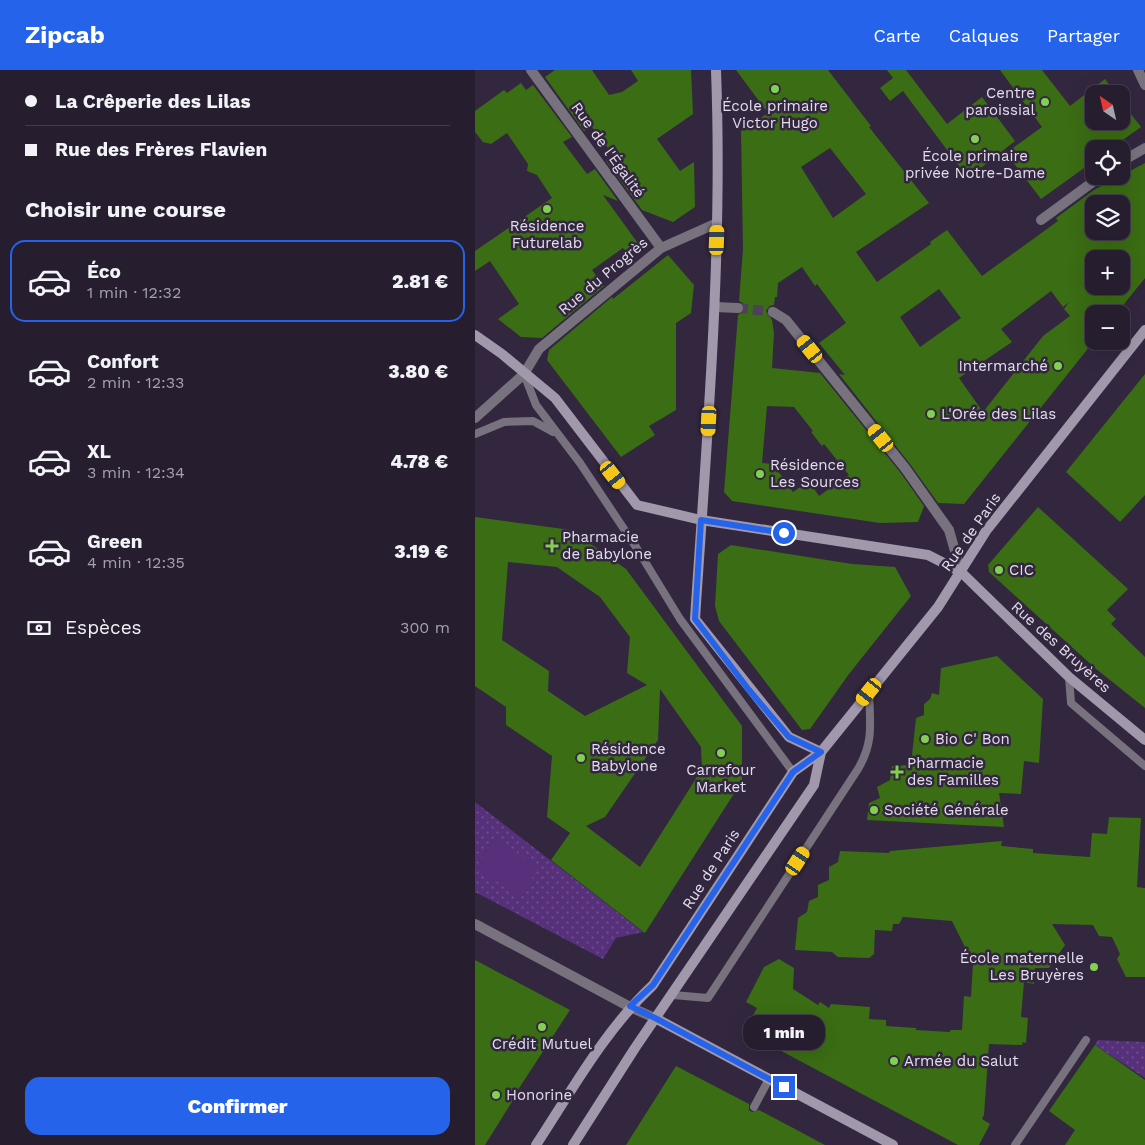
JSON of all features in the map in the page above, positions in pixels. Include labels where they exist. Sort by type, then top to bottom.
[{"type":"main road","points":[[716,70],[717,223],[715,307],[706,478],[701,520],[695,619],[749,690],[789,737],[821,752]]},
{"type":"main road","name":"Rue de Paris","points":[[536,1145],[630,1006],[653,985],[793,772],[821,752],[938,607],[986,531],[1145,330]]},
{"type":"main road","name":"Rue des Bruyères","points":[[475,336],[502,354],[555,398],[637,505],[701,520],[928,555],[961,572],[1069,677],[1145,740]]},
{"type":"main road","name":"Rue de Paris","points":[[573,1145],[814,785],[821,752]]},
{"type":"main road","points":[[657,1019],[893,1145]]},
{"type":"street","name":"Rue de l'Égalité","points":[[531,70],[661,248]]},
{"type":"street","points":[[1138,70],[1145,86]]},
{"type":"street","points":[[1130,157],[1145,148]]},
{"type":"street","points":[[1041,220],[1089,185]]},
{"type":"street","name":"Rue du Progrès","points":[[475,418],[524,374],[539,349],[661,248],[717,223]]},
{"type":"street","points":[[715,307],[739,308]]},
{"type":"street","points":[[773,312],[786,320],[905,468],[949,530],[961,572]]},
{"type":"street","points":[[475,924],[657,1019]]},
{"type":"lane","points":[[524,374],[536,405],[555,433],[580,463],[636,547],[679,619],[793,772]]},
{"type":"lane","points":[[475,434],[505,422],[533,421],[555,433]]},
{"type":"lane","points":[[1069,677],[1071,703],[1145,766]]},
{"type":"lane","points":[[673,995],[708,998],[858,769],[867,754],[871,738],[869,692]]},
{"type":"lane","points":[[1015,1145],[1087,1040]]},
{"type":"lane","points":[[754,1107],[769,1079]]},
{"type":"shaded area","points":[[475,802],[643,932],[616,938],[603,959],[475,892]]},
{"type":"shaded area","points":[[495,838],[539,868],[520,896],[475,868]]},
{"type":"shaded area","points":[[1098,1040],[1145,1042],[1145,1078],[1095,1045]]},
{"type":"building","points":[[555,70],[592,70],[609,95],[622,92],[638,81],[631,70],[691,70],[693,114],[657,139],[680,171],[694,162],[695,207],[673,222],[642,210],[606,161],[614,156],[592,127],[584,131],[545,77]]},
{"type":"building","points":[[736,70],[828,70],[871,126],[869,127],[929,203],[856,252],[877,282],[931,244],[930,242],[947,230],[982,276],[1058,221],[1056,218],[1085,197],[1085,240],[1130,240],[1130,195],[1087,195],[1103,185],[1130,185],[1130,171],[1145,163],[1145,278],[1123,305],[1085,305],[1085,350],[1087,350],[964,504],[938,503],[910,464],[839,374],[845,375],[819,343],[846,323],[817,284],[815,286],[802,267],[778,283],[777,297],[775,297],[774,305],[769,306],[766,311],[772,320],[774,333],[772,368],[820,373],[900,472],[924,506],[918,522],[880,523],[732,501],[724,492],[738,315],[745,309],[744,304],[739,301],[743,249],[741,131],[768,113]],"holes":[[[830,148],[866,194],[833,218],[801,167]],[[939,289],[961,318],[920,347],[900,317]],[[1051,291],[1063,307],[1069,302],[1064,309],[1070,316],[1043,336],[983,412],[959,378],[1012,342],[1001,329]],[[767,406],[794,407],[822,446],[824,444],[849,475],[819,496],[809,481],[793,492],[773,464],[762,463]]]},
{"type":"building","points":[[887,70],[906,70],[947,124],[982,97],[1015,141],[968,178],[903,91],[890,101],[880,88],[893,78]]},
{"type":"building","points":[[1000,70],[1042,70],[1070,106],[1085,94],[1085,130],[1130,130],[1130,113],[1141,127],[1123,140],[1085,140],[1085,167],[1041,199],[1006,153],[1042,127]]},
{"type":"building","points":[[1105,79],[1109,85],[1097,85]]},
{"type":"building","points":[[521,83],[526,90],[533,85],[572,137],[563,142],[587,174],[595,169],[618,201],[603,195],[637,242],[633,262],[623,248],[592,270],[604,286],[542,338],[521,337],[498,319],[519,304],[490,261],[475,271],[475,251],[552,198],[537,175],[527,171],[528,164],[507,133],[491,144],[483,142],[475,132],[475,111],[504,90],[507,93]]},
{"type":"building","points":[[668,255],[694,285],[691,313],[676,323],[676,410],[649,426],[655,435],[621,457],[547,360],[549,350],[612,297],[613,299]]},
{"type":"building","points":[[1145,374],[1145,495],[1120,522],[1066,472]]},
{"type":"building","points":[[1038,507],[1128,589],[1107,610],[1116,619],[1111,624],[1145,657],[1145,708],[1095,668],[989,572],[988,565]]},
{"type":"building","points":[[475,517],[571,530],[626,569],[742,726],[742,781],[645,933],[551,860],[570,833],[547,817],[552,756],[506,725],[506,707],[475,686]],"holes":[[[508,562],[557,567],[600,597],[630,637],[627,673],[647,685],[585,716],[548,691],[549,671],[502,640]],[[660,689],[701,747],[702,769],[640,867],[586,826],[605,817],[658,740]]]},
{"type":"building","points":[[731,545],[852,564],[895,567],[911,596],[849,674],[810,729],[802,730],[719,621],[715,606],[718,554]]},
{"type":"building","points":[[997,656],[1043,699],[1039,763],[1024,761],[1021,794],[999,793],[1004,827],[867,820],[869,803],[880,798],[877,787],[890,780],[892,766],[911,765],[916,718],[924,715],[924,704],[930,699],[932,693],[939,695],[941,668]]},
{"type":"building","points":[[1109,817],[1141,818],[1137,887],[1145,888],[1145,977],[1126,977],[1117,959],[1120,954],[1112,937],[1099,936],[1093,925],[1052,924],[1065,945],[1049,968],[1035,968],[1034,984],[1024,982],[1021,1017],[1028,1018],[1026,1043],[1023,1042],[1022,1045],[989,1044],[984,1115],[982,1119],[990,1124],[979,1145],[958,1145],[753,1036],[756,1031],[747,1026],[757,1008],[746,1002],[764,967],[779,959],[794,968],[793,989],[818,1005],[820,1002],[829,1008],[831,1004],[870,1007],[869,1019],[886,1020],[886,1026],[950,1032],[950,1030],[962,1030],[964,996],[971,997],[973,963],[952,921],[903,917],[899,924],[893,924],[892,931],[875,930],[874,954],[869,958],[838,957],[832,952],[795,950],[798,918],[807,912],[809,901],[818,897],[818,885],[829,880],[829,867],[838,862],[840,851],[889,853],[890,851],[1002,841],[1001,846],[1033,849],[1033,853],[1090,857],[1092,833],[1107,834]]},
{"type":"building","points":[[475,960],[570,1010],[514,1096],[485,1145],[475,1145]]},
{"type":"building","points":[[1095,1045],[1145,1080],[1145,1145],[1065,1145],[1075,1130],[1049,1111]]},
{"type":"building","points":[[676,1066],[749,1104],[749,1110],[752,1112],[759,1110],[825,1145],[626,1145]]},
{"type":"tunnel","points":[[738,308],[773,312]]},
{"type":"place","name":"École primaire Victor Hugo","points":[[775,89]]},
{"type":"place","name":"Centre paroissial","points":[[1045,102]]},
{"type":"place","name":"École primaire privée Notre-Dame","points":[[975,139]]},
{"type":"place","name":"Résidence Futurelab","points":[[547,209]]},
{"type":"place","name":"Intermarché","points":[[1058,366]]},
{"type":"place","name":"L'Orée des Lilas","points":[[931,414]]},
{"type":"place","name":"Résidence Les Sources","points":[[760,474]]},
{"type":"place","name":"Pharmacie de Babylone","points":[[552,546]]},
{"type":"place","name":"CIC","points":[[999,570]]},
{"type":"place","name":"Bio C' Bon","points":[[925,739]]},
{"type":"place","name":"Carrefour Market","points":[[721,753]]},
{"type":"place","name":"Résidence Babylone","points":[[581,758]]},
{"type":"place","name":"Pharmacie des Familles","points":[[897,772]]},
{"type":"place","name":"Société Générale","points":[[874,810]]},
{"type":"place","name":"École maternelle Les Bruyères","points":[[1094,967]]},
{"type":"place","name":"Crédit Mutuel","points":[[542,1027]]},
{"type":"place","name":"Armée du Salut","points":[[894,1061]]},
{"type":"place","name":"Honorine","points":[[496,1095]]},
{"type":"route","points":[[784,533],[701,520],[695,619],[749,690],[789,737],[821,752],[793,772],[653,985],[630,1006],[784,1087]]}]
